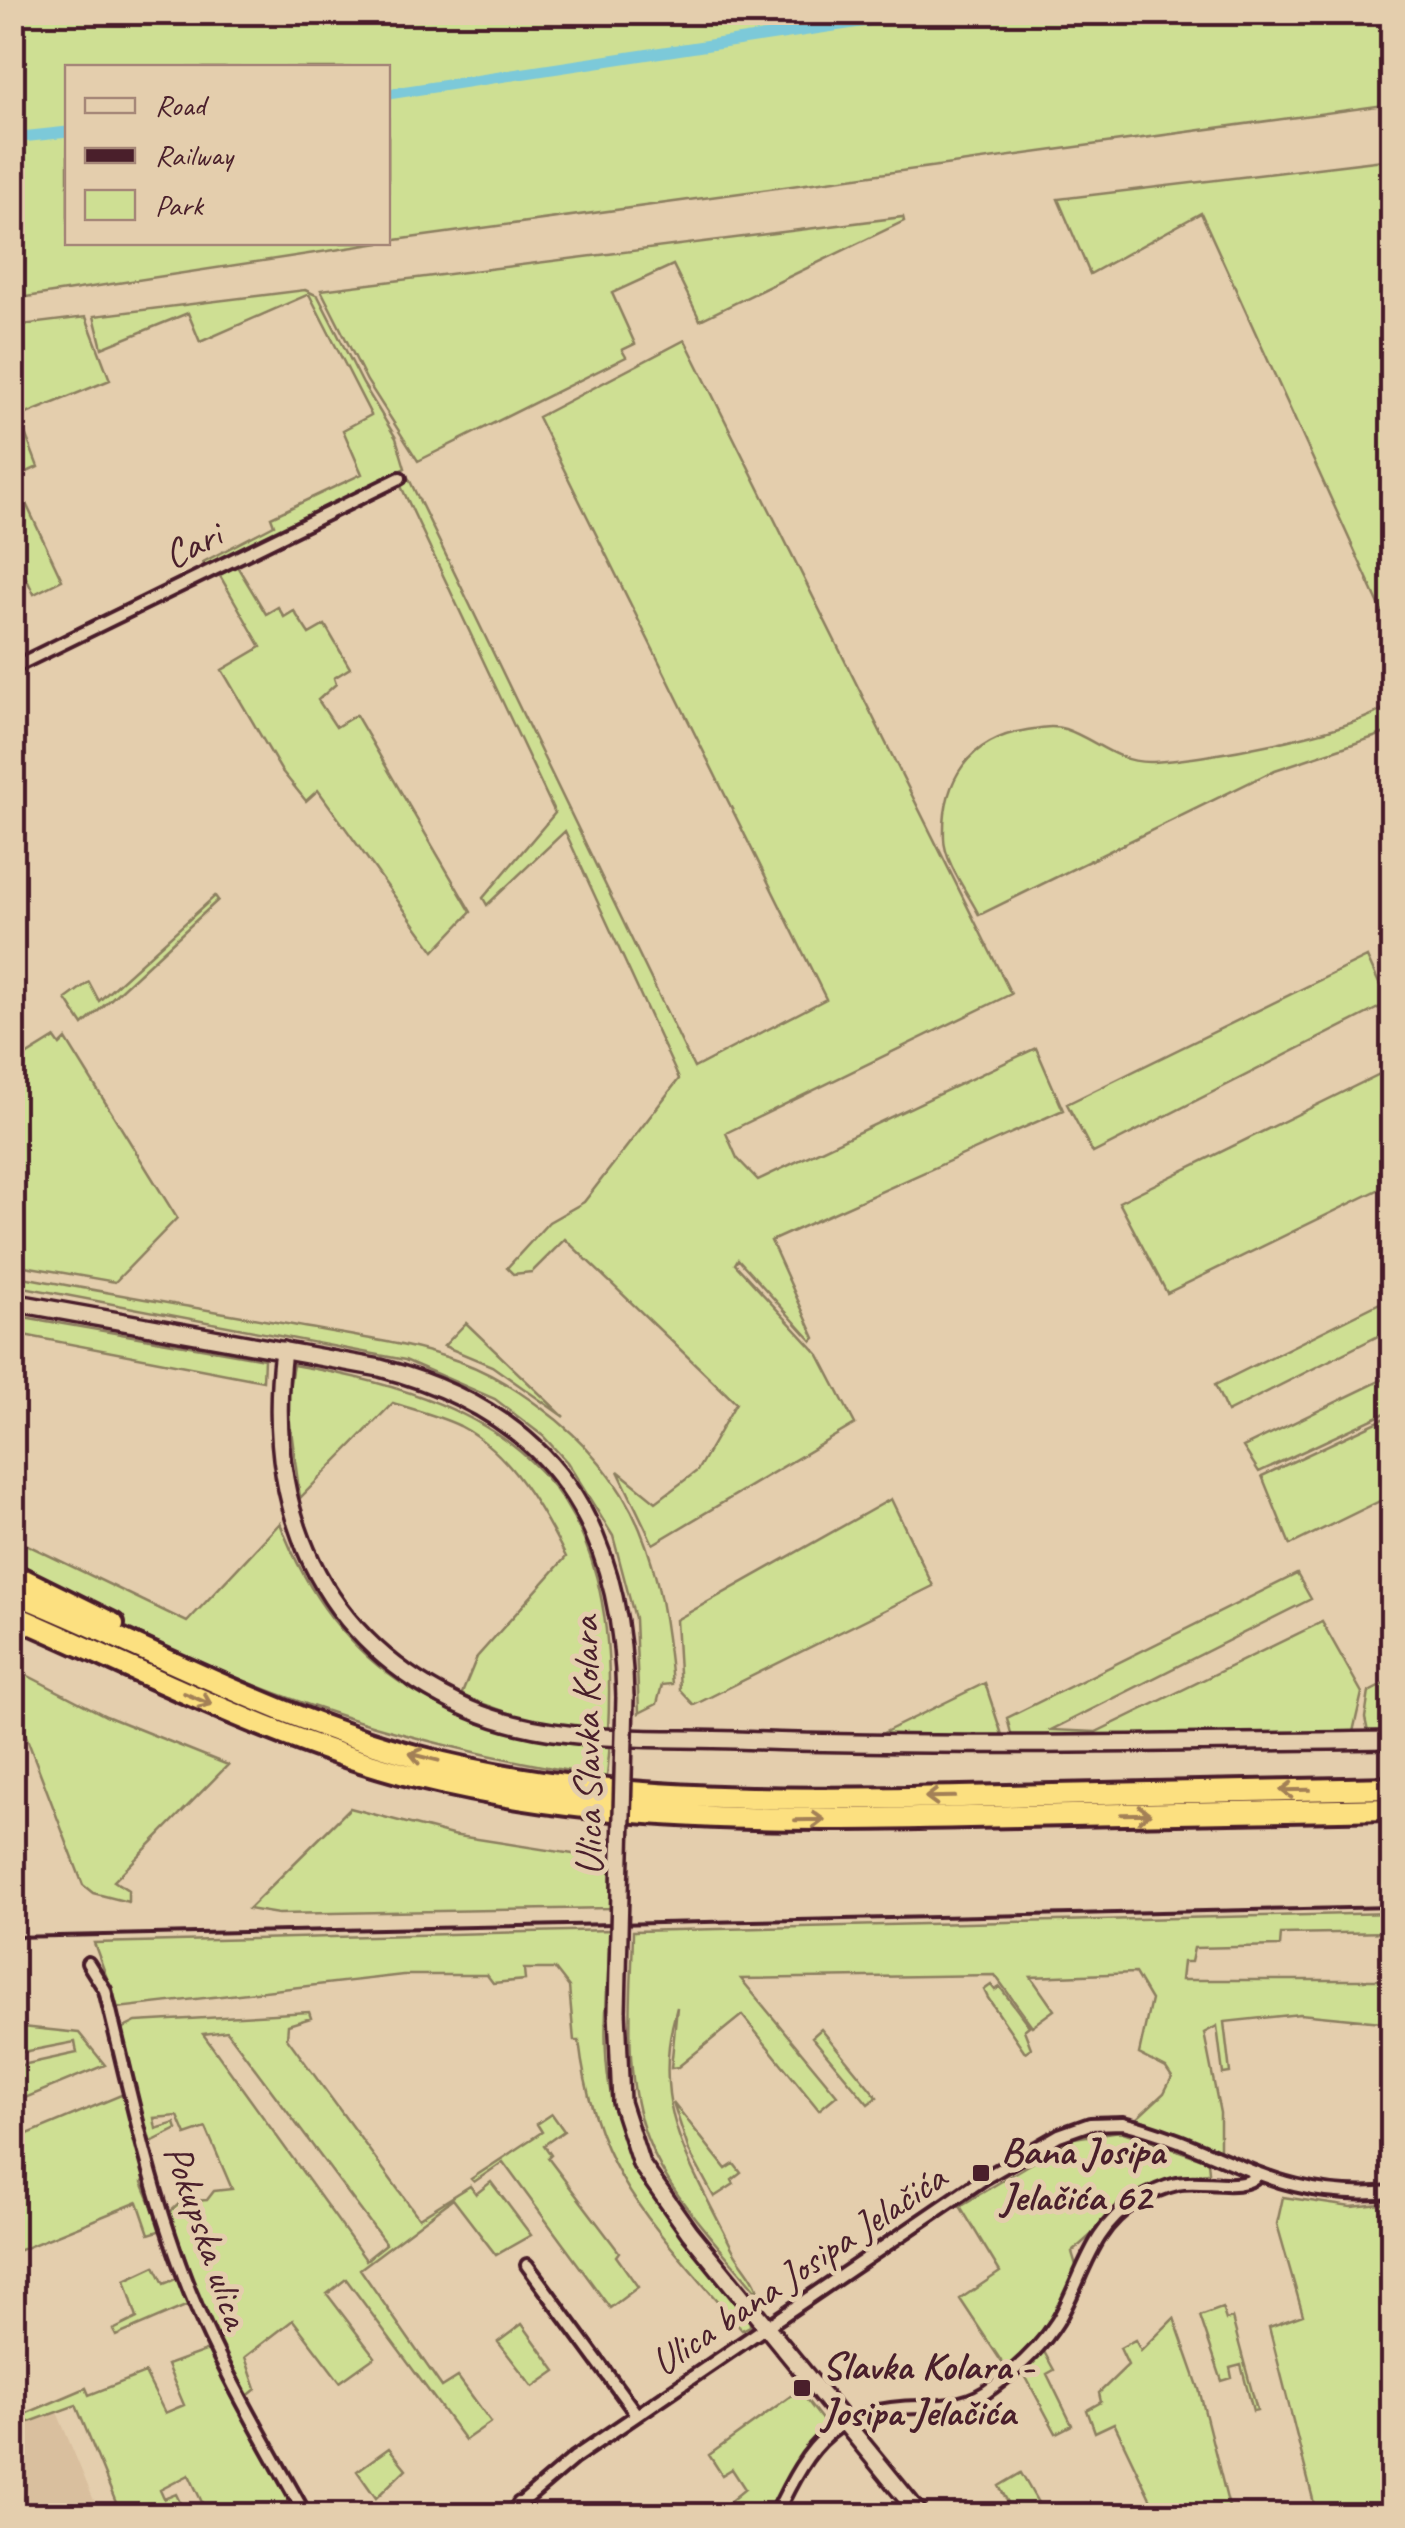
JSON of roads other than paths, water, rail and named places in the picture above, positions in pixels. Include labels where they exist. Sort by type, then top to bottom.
[{"type":"highway","points":[[12,1574],[160,1649],[186,1672]]},
{"type":"highway","points":[[12,1592],[284,1712],[420,1757],[610,1791],[757,1800],[1392,1788]]},
{"type":"highway","points":[[12,1615],[252,1723],[346,1756],[434,1781],[610,1812],[757,1820],[1392,1809]]},
{"type":"highway","points":[[12,1630],[90,1660],[109,1659]]},
{"type":"main road","name":"Ulica Slavka Kolara","points":[[12,1302],[380,1368],[439,1386],[489,1412],[541,1454],[575,1497],[608,1563],[621,1620],[624,1697],[617,2011],[621,2102],[641,2164],[921,2516]]},
{"type":"main road","points":[[282,1350],[276,1408],[279,1464],[295,1526],[315,1570],[351,1621],[386,1656],[426,1686],[487,1716],[576,1734],[864,1744],[1008,1747],[1392,1740]]},
{"type":"street","name":"Cari","points":[[12,668],[400,478]]},
{"type":"street","name":"Pokupska ulica","points":[[88,1962],[105,1990],[160,2206],[191,2294],[226,2374],[306,2516]]},
{"type":"street","name":"Ulica bana Josipa Jelačića","points":[[506,2516],[637,2415],[766,2325],[1044,2142],[1090,2124],[1123,2123],[1257,2175],[1314,2192],[1392,2192]]},
{"type":"street","points":[[775,2516],[808,2454],[846,2420],[879,2409],[954,2405],[981,2396],[1051,2332],[1098,2238],[1123,2210],[1176,2184],[1245,2184],[1257,2175]]},
{"type":"street","name":"Ulica bana Josipa Jelačića","points":[[527,2265],[637,2415]]},
{"type":"street","points":[[519,2503],[532,2516]]},
{"type":"waterway","points":[[390,94],[926,12]]},
{"type":"waterway","points":[[12,138],[65,132]]},
{"type":"railway","points":[[12,1937],[1392,1907]]},
{"type":"place","name":"Bana Josipa Jelačića 62","points":[[981,2173]]},
{"type":"place","name":"Slavka Kolara - Josipa Jelačića","points":[[802,2388]]}]
